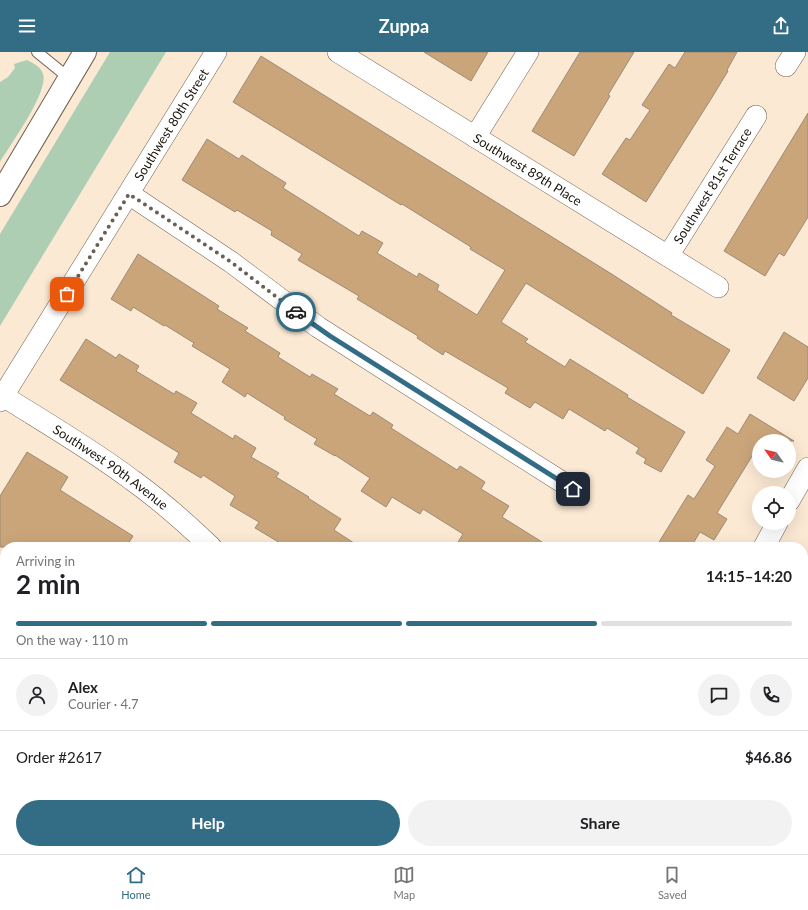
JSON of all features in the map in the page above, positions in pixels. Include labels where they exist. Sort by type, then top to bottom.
[{"type":"highway","points":[[0,195],[85,52]]},
{"type":"street","name":"Southwest 80th Street","points":[[2,398],[216,52]]},
{"type":"street","name":"Southwest 89th Place","points":[[338,52],[718,287]]},
{"type":"street","points":[[475,137],[528,52]]},
{"type":"street","name":"Southwest 81st Terrace","points":[[668,256],[756,116]]},
{"type":"street","points":[[129,194],[231,262],[318,328],[573,489]]},
{"type":"street","name":"Southwest 90th Avenue","points":[[2,398],[108,463],[131,479],[178,516],[206,542]]},
{"type":"street","points":[[796,489],[808,468]]},
{"type":"street","points":[[767,542],[773,530]]},
{"type":"lane","points":[[38,52],[70,78]]},
{"type":"green space","points":[[110,52],[166,52],[0,326],[0,234]]},
{"type":"green space","points":[[27,60],[40,69],[43,74],[43,82],[35,105],[0,162],[0,82],[8,77],[15,68],[14,64]]},
{"type":"building","points":[[424,52],[488,52],[471,81]]},
{"type":"building","points":[[580,52],[634,52],[574,156],[532,131]]},
{"type":"building","points":[[685,52],[737,52],[727,70],[728,71],[646,202],[602,174],[626,138],[630,140],[650,110],[642,105],[669,64],[675,68]]},
{"type":"building","points":[[261,56],[610,273],[672,313],[671,315],[730,350],[703,394],[526,283],[501,322],[528,339],[525,342],[565,367],[570,359],[628,395],[627,397],[685,432],[661,472],[644,463],[646,459],[636,453],[639,448],[607,428],[605,431],[569,409],[563,419],[535,402],[530,408],[505,393],[508,388],[445,351],[443,355],[417,338],[418,336],[357,299],[359,296],[298,260],[302,254],[271,235],[272,231],[237,210],[235,212],[182,180],[207,139],[239,159],[242,155],[286,183],[283,188],[359,236],[362,231],[383,243],[377,253],[417,277],[419,273],[439,285],[437,290],[477,315],[505,270],[470,249],[471,247],[402,204],[401,205],[233,102]]},
{"type":"building","points":[[808,113],[808,217],[784,256],[779,253],[765,276],[724,251]]},
{"type":"building","points":[[138,254],[219,306],[217,309],[248,328],[245,331],[280,353],[278,357],[310,377],[312,374],[338,389],[334,394],[370,416],[373,412],[393,425],[391,428],[457,470],[460,466],[485,482],[481,489],[509,506],[502,517],[542,542],[458,542],[463,534],[423,509],[420,514],[392,497],[386,507],[361,491],[370,478],[335,455],[314,444],[317,439],[284,419],[285,417],[247,393],[245,397],[222,382],[230,369],[192,346],[194,343],[165,325],[164,326],[133,307],[131,311],[111,299]]},
{"type":"building","points":[[784,332],[808,347],[808,378],[794,401],[757,378]]},
{"type":"building","points":[[86,339],[116,358],[119,354],[139,366],[136,371],[174,394],[176,391],[197,403],[191,413],[233,439],[235,435],[256,448],[251,457],[279,473],[276,477],[341,519],[334,530],[352,542],[279,542],[255,528],[259,522],[230,505],[235,496],[203,475],[201,478],[174,462],[179,453],[60,380]]},
{"type":"building","points":[[750,414],[783,434],[752,434],[752,456],[717,513],[727,519],[714,540],[700,532],[694,542],[659,542],[688,495],[694,499],[715,466],[706,460],[727,427],[738,434]]},
{"type":"building","points":[[27,452],[68,477],[60,490],[133,536],[129,542],[0,542],[0,496]]},
{"type":"way so far","points":[[67,294],[129,194],[231,262],[296,312]]},
{"type":"route","points":[[296,312],[330,336],[573,489]]}]
